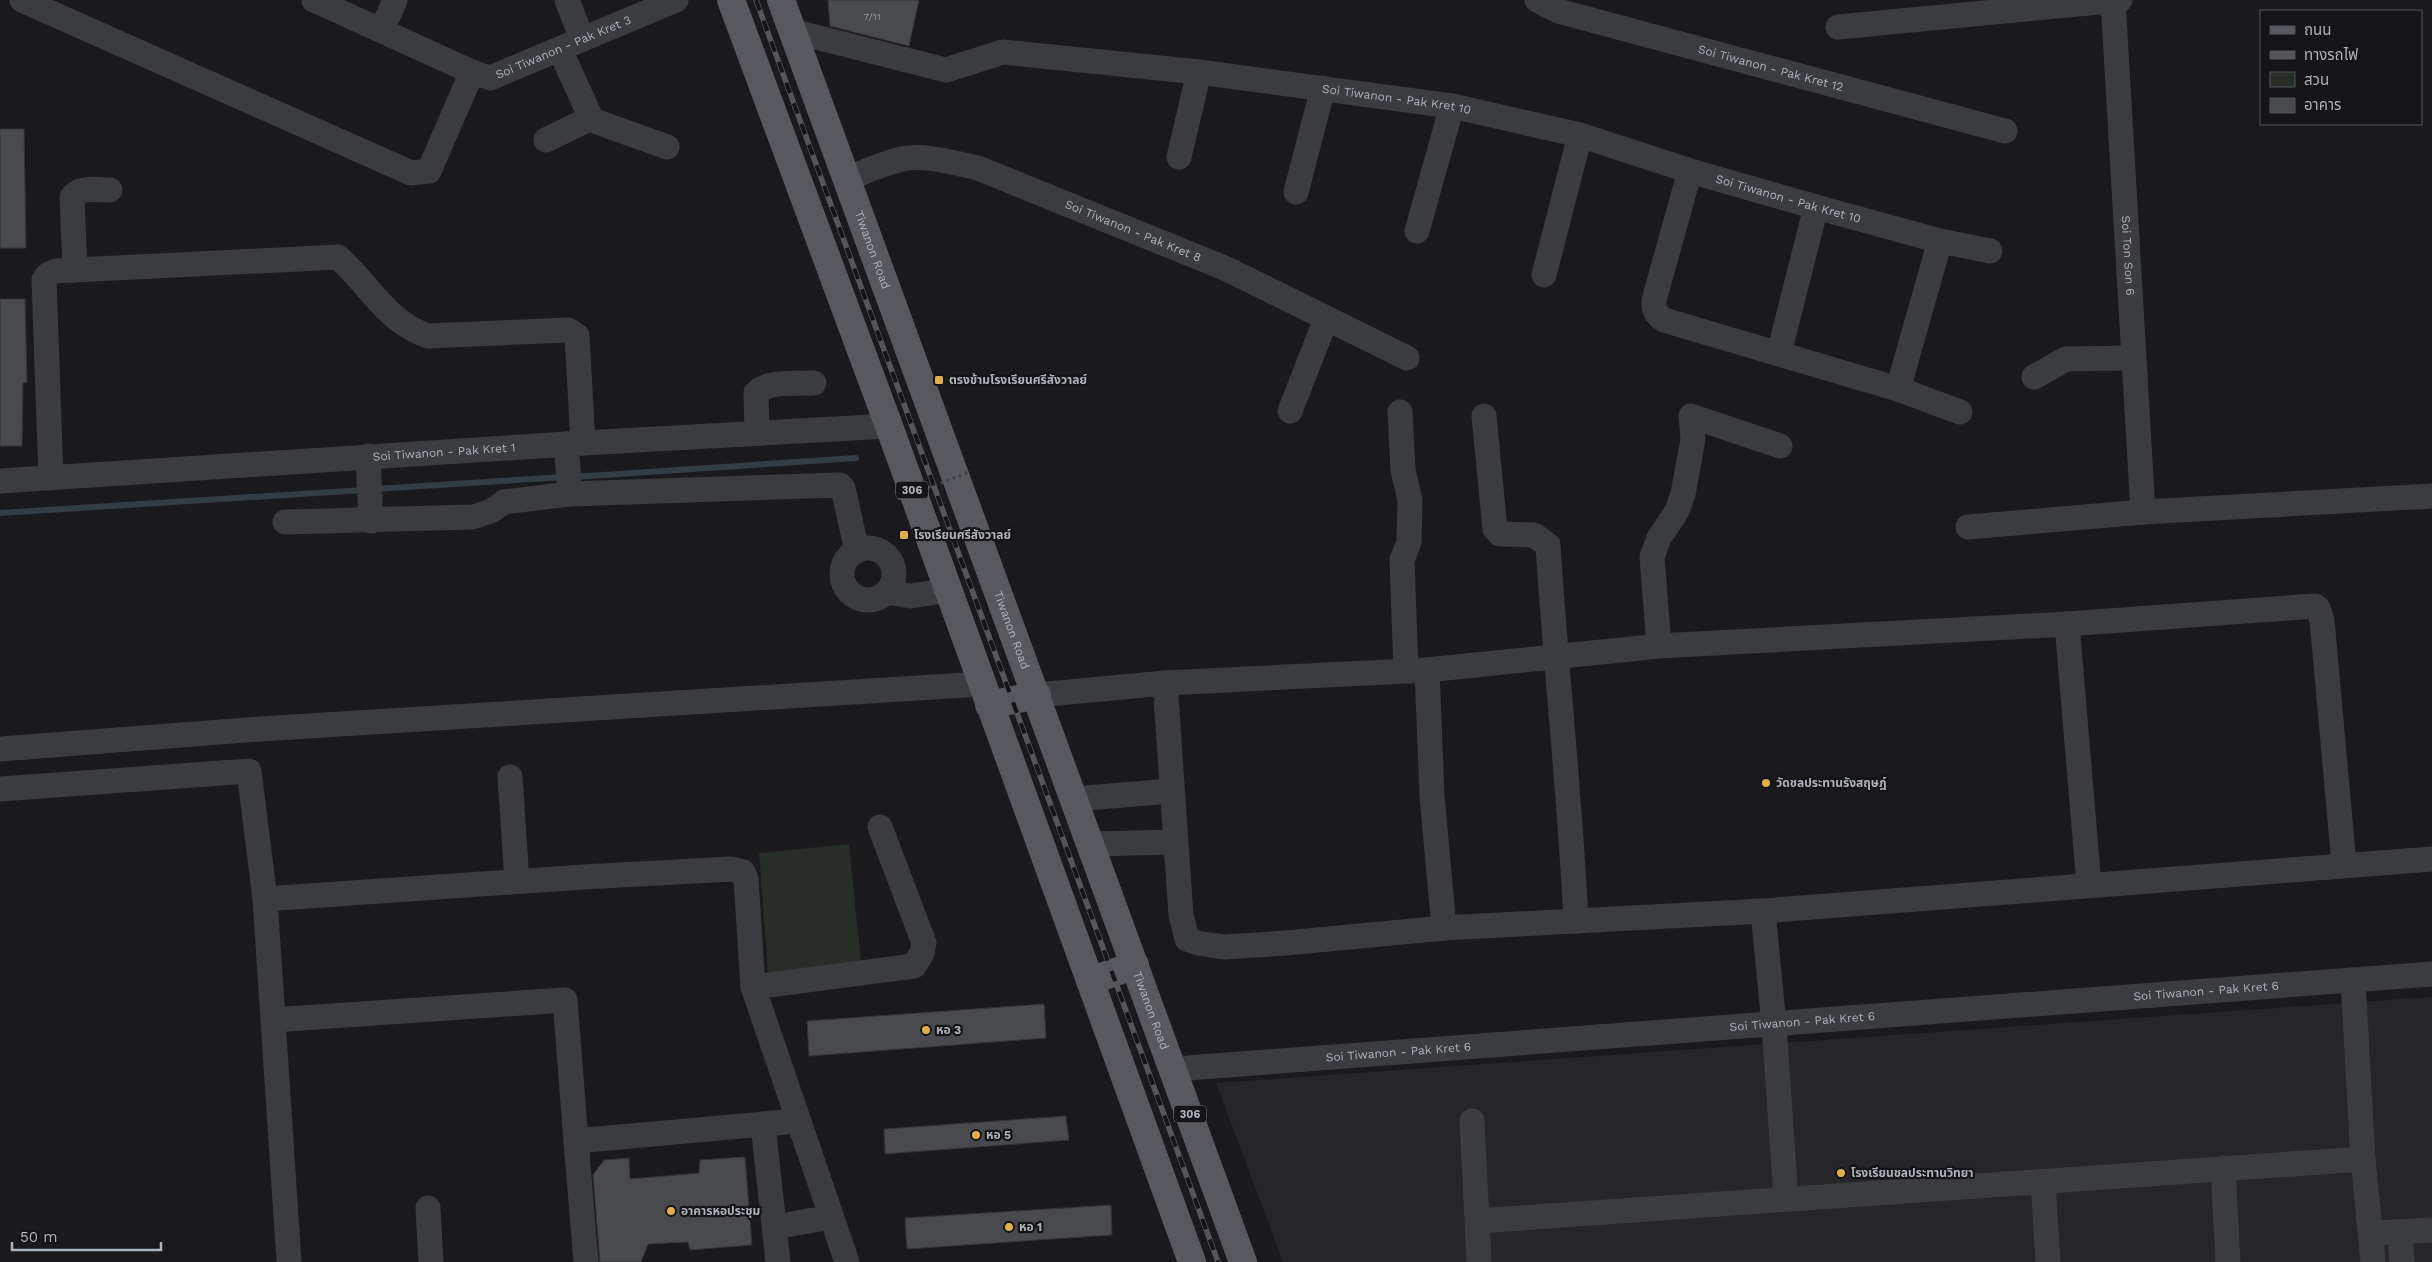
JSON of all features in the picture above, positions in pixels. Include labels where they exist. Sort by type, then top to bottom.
[{"type":"main road","name":"306","points":[[731,0],[949,590],[985,694],[1192,1262]]},
{"type":"main road","name":"Tiwanon Road","points":[[781,0],[1174,1069],[1243,1262]]},
{"type":"main road","points":[[985,694],[1037,695]]},
{"type":"main road","points":[[1090,981],[1135,966]]},
{"type":"street","points":[[22,0],[411,173],[429,171],[472,72]]},
{"type":"street","name":"Soi Tiwanon - Pak Kret 3","points":[[314,0],[472,72],[490,78],[676,0]]},
{"type":"street","points":[[382,30],[395,0]]},
{"type":"street","points":[[567,0],[571,44],[591,118],[597,122],[667,147]]},
{"type":"street","name":"Soi Tiwanon - Pak Kret 12","points":[[1537,0],[1558,11],[2005,131]]},
{"type":"street","name":"Soi Ton Son 6","points":[[2113,0],[2143,512]]},
{"type":"street","points":[[1838,27],[2120,0]]},
{"type":"street","name":"Soi Tiwanon - Pak Kret 10","points":[[792,31],[946,70],[1003,52],[1199,72],[1452,106],[1580,135],[1690,171],[1816,207],[1940,241],[1990,251]]},
{"type":"street","points":[[1179,157],[1199,72]]},
{"type":"street","points":[[1296,192],[1324,88]]},
{"type":"street","points":[[1417,231],[1452,106]]},
{"type":"street","points":[[546,140],[591,118]]},
{"type":"street","points":[[1544,276],[1580,135]]},
{"type":"street","name":"Soi Tiwanon - Pak Kret 8","points":[[848,179],[898,160],[911,158],[939,160],[978,168],[1227,269],[1407,358]]},
{"type":"street","points":[[1690,171],[1654,300],[1656,312],[1664,320],[1898,389],[1960,412]]},
{"type":"street","points":[[75,270],[72,197],[75,192],[82,190],[110,190]]},
{"type":"street","points":[[1779,353],[1816,207]]},
{"type":"street","points":[[1898,389],[1940,241]]},
{"type":"street","points":[[51,478],[44,280],[46,275],[51,272],[75,270],[338,257],[351,268],[368,292],[392,316],[416,332],[428,336],[568,330],[577,336],[574,444],[570,494]]},
{"type":"street","points":[[1290,411],[1326,319]]},
{"type":"street","points":[[2034,377],[2066,359],[2133,358]]},
{"type":"street","points":[[757,432],[756,393],[760,388],[814,382]]},
{"type":"street","points":[[1400,412],[1403,470],[1410,500],[1409,542],[1402,560],[1432,796],[1444,928]]},
{"type":"street","points":[[1484,416],[1495,529],[1500,534],[1534,535],[1541,538],[1548,545],[1570,803],[1576,921]]},
{"type":"street","points":[[1659,646],[1652,557],[1659,538],[1677,511],[1683,494],[1693,440],[1691,416],[1780,446]]},
{"type":"street","name":"Soi Tiwanon - Pak Kret 1","points":[[0,481],[368,456],[757,432],[889,426]]},
{"type":"street","points":[[368,456],[371,520]]},
{"type":"street","points":[[285,522],[473,517],[491,511],[504,502],[570,494],[840,485],[843,488],[857,551]]},
{"type":"street","points":[[1968,527],[2143,512],[2432,496]]},
{"type":"street","points":[[867,548],[878,550],[886,554],[894,565],[893,584],[880,597],[861,599],[851,593],[844,585],[841,576],[842,566],[848,556],[857,551],[867,548]]},
{"type":"street","points":[[887,592],[911,596],[949,590]]},
{"type":"street","points":[[1037,695],[1165,683],[1416,670],[1659,646],[2067,624],[2316,606],[2322,620],[2344,864]]},
{"type":"street","points":[[2067,624],[2089,886]]},
{"type":"street","points":[[1165,683],[1177,878],[1184,934],[1187,939],[1197,943],[1224,947],[1444,928],[1763,911],[2344,864],[2432,859]]},
{"type":"street","points":[[0,748],[260,729],[985,694]]},
{"type":"street","points":[[0,789],[249,772],[265,899],[289,1262]]},
{"type":"street","points":[[510,777],[517,881]]},
{"type":"street","points":[[1074,800],[1171,791]]},
{"type":"street","points":[[753,987],[914,966],[922,953],[924,943],[880,827]]},
{"type":"street","points":[[1091,844],[1175,842]]},
{"type":"street","points":[[265,899],[517,881],[732,869],[743,872],[746,879],[753,987],[797,1121],[847,1262]]},
{"type":"street","points":[[1763,911],[1773,1015],[1786,1199]]},
{"type":"street","name":"Soi Tiwanon - Pak Kret 6","points":[[1174,1069],[1773,1015],[2432,974]]},
{"type":"street","points":[[2353,980],[2363,1159],[2372,1233],[2373,1262]]},
{"type":"street","points":[[273,1020],[565,1000],[586,1262]]},
{"type":"street","points":[[576,1141],[797,1121]]},
{"type":"street","points":[[1472,1121],[1479,1262]]},
{"type":"street","points":[[763,1124],[778,1262]]},
{"type":"street","points":[[1478,1221],[2363,1159]]},
{"type":"street","points":[[2223,1168],[2228,1262]]},
{"type":"street","points":[[2043,1181],[2048,1262]]},
{"type":"street","points":[[428,1208],[431,1262]]},
{"type":"street","points":[[775,1227],[831,1217]]},
{"type":"street","points":[[2372,1233],[2432,1230]]},
{"type":"street","points":[[2400,1232],[2402,1262]]},
{"type":"path","points":[[898,499],[970,472]]},
{"type":"shaded area","name":"โรงเรียนชลประทานวิทยา","points":[[2432,997],[2432,1262],[1283,1262],[1216,1083]]},
{"type":"green space","points":[[849,844],[861,963],[768,973],[759,853]]},
{"type":"building","points":[[828,0],[919,0],[909,46],[830,26]]},
{"type":"building","points":[[0,129],[24,129],[26,248],[0,248]]},
{"type":"building","points":[[0,299],[25,299],[27,382],[23,383],[22,446],[0,446]]},
{"type":"building","name":"หอ 3","points":[[1044,1004],[1046,1038],[809,1056],[807,1021]]},
{"type":"building","name":"หอ 5","points":[[1066,1116],[1069,1140],[885,1154],[884,1129]]},
{"type":"building","name":"อาคารหอประชุม","points":[[745,1157],[752,1245],[690,1250],[688,1242],[648,1244],[641,1262],[600,1262],[593,1175],[604,1160],[629,1158],[630,1179],[699,1173],[700,1160]]},
{"type":"building","name":"หอ 1","points":[[1111,1205],[1112,1235],[907,1249],[905,1218]]},
{"type":"waterway","points":[[573,477],[856,458]]},
{"type":"waterway","points":[[375,489],[563,477]]},
{"type":"waterway","points":[[0,513],[365,490]]},
{"type":"railway","points":[[756,0],[1218,1262]]},
{"type":"place","name":"ตรงข้ามโรงเรียนศรีสังวาลย์","points":[[939,380]]},
{"type":"place","name":"โรงเรียนศรีสังวาลย์","points":[[904,535]]},
{"type":"place","name":"วัดชลประทานรังสฤษฎ์","points":[[1766,783]]},
{"type":"place","name":"หอ 3","points":[[926,1030]]},
{"type":"place","name":"หอ 5","points":[[976,1135]]},
{"type":"place","name":"โรงเรียนชลประทานวิทยา","points":[[1841,1173]]},
{"type":"place","name":"อาคารหอประชุม","points":[[671,1211]]},
{"type":"place","name":"หอ 1","points":[[1009,1227]]}]
